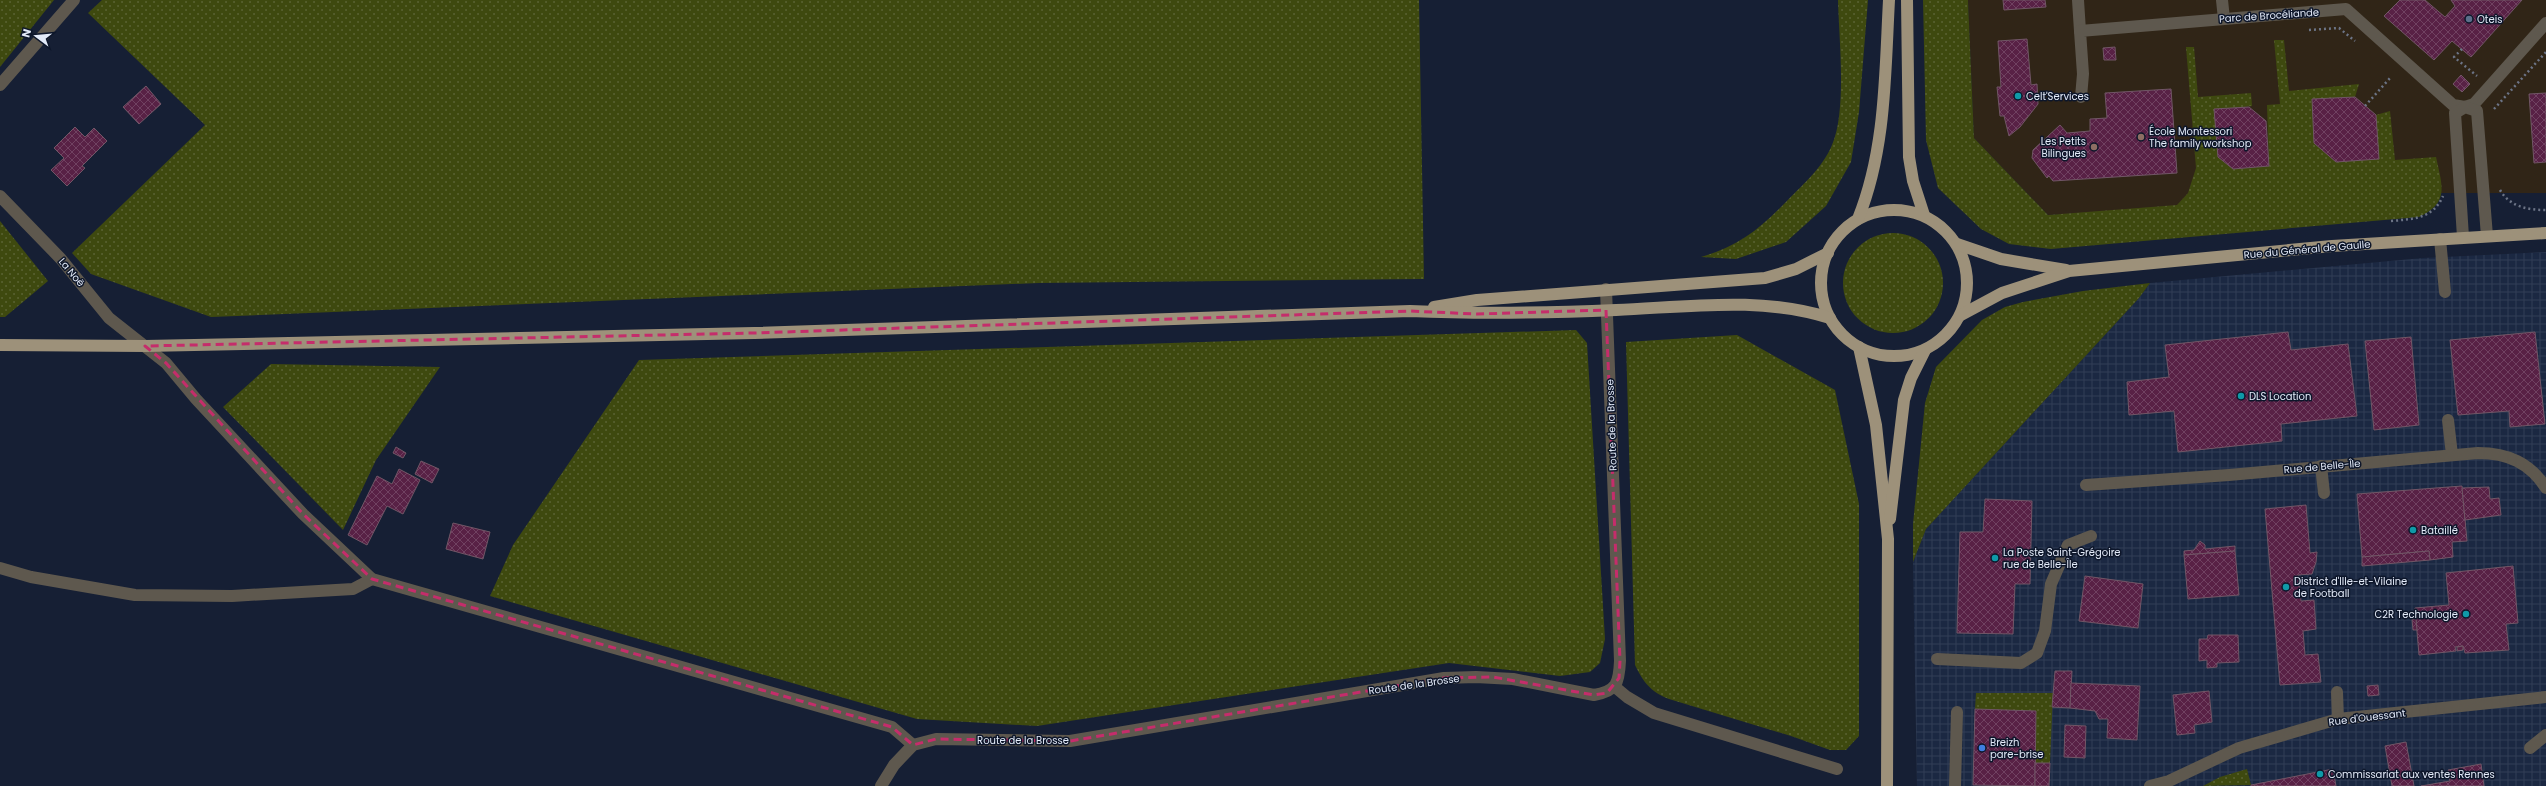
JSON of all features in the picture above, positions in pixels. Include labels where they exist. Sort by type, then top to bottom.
[{"type":"main road","points":[[1858,219],[1866,196],[1879,138],[1889,0]]},
{"type":"main road","points":[[1907,0],[1909,157],[1912,181],[1924,216]]},
{"type":"main road","points":[[1891,210],[1908,211],[1924,216],[1937,223],[1957,244],[1965,261],[1968,279],[1966,298],[1961,315],[1952,329],[1939,341],[1925,350],[1909,355],[1892,356],[1874,354],[1859,347],[1842,335],[1830,318],[1824,303],[1821,286],[1822,269],[1828,252],[1846,228],[1858,219],[1874,212],[1891,210]]},
{"type":"main road","name":"Rue du Général de Gaulle","points":[[1961,315],[2002,293],[2069,271],[2332,246],[2546,233]]},
{"type":"main road","name":"Rue du Général de Gaulle","points":[[1957,244],[2001,260],[2069,271]]},
{"type":"main road","points":[[1410,311],[1477,300],[1765,278],[1796,269],[1828,252]]},
{"type":"main road","points":[[0,345],[145,346],[762,333],[1410,311],[1478,314],[1741,304],[1802,310],[1830,318]]},
{"type":"main road","points":[[1859,347],[1876,425],[1888,539],[1887,786]]},
{"type":"main road","points":[[1888,539],[1904,400],[1911,378],[1925,350]]},
{"type":"street","points":[[0,85],[74,0]]},
{"type":"street","points":[[2078,0],[2083,74],[2080,97]]},
{"type":"street","points":[[2222,0],[2224,18]]},
{"type":"street","name":"Parc de Brocéliande","points":[[2080,31],[2346,9],[2453,104],[2477,112],[2487,236]]},
{"type":"street","points":[[2463,238],[2455,113],[2474,104],[2546,23]]},
{"type":"street","name":"La Noë","points":[[0,196],[61,259],[109,318],[166,363],[196,399],[303,514],[372,579]]},
{"type":"street","points":[[2440,239],[2445,292]]},
{"type":"street","name":"Route de la Brosse","points":[[913,745],[936,739],[1070,741],[1444,678],[1476,676],[1513,679],[1594,695],[1607,693],[1615,687],[1619,678],[1620,661],[1606,290]]},
{"type":"street","points":[[2448,420],[2452,455]]},
{"type":"street","name":"Rue de Belle-Île","points":[[2086,485],[2229,475],[2452,455],[2496,453],[2514,458],[2537,474],[2546,488]]},
{"type":"street","points":[[2321,466],[2324,493]]},
{"type":"street","points":[[1937,659],[2021,663],[2037,653],[2045,631],[2051,584],[2068,544],[2091,536]]},
{"type":"street","points":[[0,568],[31,577],[135,595],[232,596],[353,589],[372,579],[892,727],[913,745],[894,765],[881,786]]},
{"type":"street","points":[[1615,687],[1627,697],[1654,713],[1837,769]]},
{"type":"street","points":[[2337,692],[2338,718]]},
{"type":"street","name":"Rue d'Ouessant","points":[[2150,786],[2169,783],[2239,748],[2338,718],[2546,697]]},
{"type":"street","points":[[1955,786],[1957,712]]},
{"type":"street","points":[[2530,748],[2546,735]]},
{"type":"path","points":[[2301,31],[2339,28],[2361,46]]},
{"type":"path","points":[[2462,49],[2454,57],[2489,87]]},
{"type":"path","points":[[2489,114],[2546,52]]},
{"type":"path","points":[[2365,106],[2391,77]]},
{"type":"path","points":[[2497,183],[2507,200],[2522,208],[2546,210]]},
{"type":"path","points":[[2391,221],[2422,218],[2436,210],[2443,198]]},
{"type":"highlighted area","points":[[1606,310],[1620,661],[1619,678],[1607,693],[1594,695],[1493,677],[1444,678],[1070,741],[936,739],[913,745],[892,727],[372,579],[303,514],[166,363],[145,346],[754,333],[1410,311],[1477,314]]},
{"type":"shaded area","points":[[1968,0],[2546,0],[2546,193],[2438,193],[2048,215],[1974,138]]},
{"type":"shaded area","points":[[2546,252],[2546,786],[1917,786],[1913,562],[1926,529],[2139,298],[2150,283],[2423,258]]},
{"type":"green space","points":[[0,0],[54,0],[0,67]]},
{"type":"green space","points":[[102,0],[1419,0],[1424,279],[1039,283],[211,317],[91,274],[72,253],[205,125],[88,13]]},
{"type":"green space","points":[[1838,0],[1868,0],[1859,112],[1851,162],[1826,206],[1786,242],[1736,259],[1701,257],[1726,248],[1756,230],[1804,184],[1828,154],[1837,130],[1841,94]]},
{"type":"green space","points":[[1923,0],[1968,0],[1974,138],[2048,215],[2177,205],[2188,193],[2196,168],[2186,47],[2194,47],[2198,97],[2251,93],[2252,106],[2214,110],[2218,157],[2233,169],[2269,166],[2267,105],[2280,104],[2274,40],[2284,40],[2289,91],[2359,84],[2355,97],[2312,99],[2314,143],[2336,162],[2378,159],[2376,115],[2390,111],[2395,160],[2436,157],[2441,185],[2440,199],[2436,206],[2429,212],[2419,217],[2051,249],[2009,244],[1981,229],[1938,188],[1926,140]]},
{"type":"green space","points":[[0,221],[48,281],[5,317],[0,317]]},
{"type":"green space","points":[[1893,233],[1903,234],[1921,241],[1935,255],[1942,273],[1942,293],[1935,311],[1921,325],[1903,332],[1893,333],[1883,332],[1865,325],[1851,311],[1844,293],[1843,283],[1844,273],[1851,255],[1865,241],[1883,234]]},
{"type":"green space","points":[[2150,283],[2139,298],[1926,529],[1913,562],[1913,524],[1925,403],[1936,367],[1982,320],[2005,307],[2023,302],[2083,291]]},
{"type":"green space","points":[[1576,330],[1587,343],[1605,639],[1600,663],[1590,672],[1560,676],[1449,663],[1037,726],[917,719],[490,596],[513,545],[639,360]]},
{"type":"green space","points":[[1737,335],[1835,390],[1859,504],[1859,736],[1846,750],[1830,750],[1791,736],[1669,699],[1652,690],[1648,686],[1635,665],[1626,342]]},
{"type":"green space","points":[[271,364],[440,367],[376,460],[343,530],[223,407]]},
{"type":"green space","points":[[1976,693],[2053,693],[2050,763],[2035,763],[2036,711],[1975,709]]},
{"type":"green space","points":[[2247,769],[2251,785],[2203,786],[2220,777]]},
{"type":"building","points":[[2003,0],[2045,0],[2046,7],[2004,10]]},
{"type":"building","points":[[2400,0],[2425,0],[2445,17],[2455,6],[2451,0],[2522,0],[2471,57],[2452,41],[2434,60],[2384,16]]},
{"type":"building","name":"Celt'Services","points":[[2027,39],[2031,85],[2037,84],[2038,104],[2020,127],[2009,136],[2004,116],[2000,116],[1997,87],[2001,87],[1998,41]]},
{"type":"building","points":[[2115,47],[2116,60],[2104,60],[2103,48]]},
{"type":"building","points":[[2461,75],[2470,84],[2462,92],[2453,84]]},
{"type":"building","points":[[146,86],[161,104],[139,124],[123,107]]},
{"type":"building","points":[[2171,89],[2177,173],[2053,181],[2049,176],[2047,178],[2032,158],[2033,150],[2060,125],[2067,133],[2090,131],[2090,119],[2107,118],[2105,93]]},
{"type":"building","points":[[2546,93],[2546,162],[2534,163],[2529,94]]},
{"type":"building","points":[[2355,97],[2376,115],[2379,159],[2336,162],[2314,143],[2312,99]]},
{"type":"building","points":[[2249,107],[2266,121],[2269,166],[2233,169],[2218,157],[2214,109]]},
{"type":"building","points":[[75,127],[85,137],[94,128],[107,141],[82,166],[85,168],[67,186],[51,170],[64,158],[54,148]]},
{"type":"building","name":"DLS Location","points":[[2288,332],[2291,350],[2348,344],[2357,416],[2281,424],[2282,441],[2178,452],[2174,411],[2129,415],[2127,382],[2169,377],[2165,345]]},
{"type":"building","points":[[2535,332],[2545,424],[2510,427],[2509,411],[2458,415],[2450,340]]},
{"type":"building","points":[[2411,337],[2419,425],[2374,430],[2365,341]]},
{"type":"building","points":[[396,447],[406,453],[403,458],[393,453]]},
{"type":"building","points":[[421,461],[439,469],[432,483],[415,474]]},
{"type":"building","points":[[399,469],[420,480],[403,514],[387,506],[367,545],[348,535],[377,476],[392,484]]},
{"type":"building","name":"Bataillé","points":[[2462,486],[2467,541],[2452,542],[2453,557],[2430,560],[2429,551],[2362,557],[2357,494]]},
{"type":"building","points":[[2489,487],[2490,499],[2499,498],[2501,515],[2465,520],[2462,488]]},
{"type":"building","name":"La Poste Saint-Grégoire rue de Belle-Île","points":[[1985,499],[2032,501],[2030,584],[2015,584],[2013,634],[1957,633],[1960,532],[1983,532]]},
{"type":"building","name":"District d'Ille-et-Vilaine de Football","points":[[2306,505],[2310,553],[2317,552],[2316,562],[2312,574],[2298,575],[2301,601],[2314,600],[2316,629],[2303,631],[2305,655],[2318,654],[2321,682],[2280,685],[2265,509]]},
{"type":"building","points":[[453,523],[490,532],[483,559],[446,549]]},
{"type":"building","points":[[2200,541],[2205,545],[2205,549],[2235,546],[2235,551],[2184,555],[2184,551],[2194,550]]},
{"type":"building","points":[[2235,551],[2239,595],[2188,599],[2184,555]]},
{"type":"building","points":[[2429,551],[2430,560],[2362,566],[2362,557]]},
{"type":"building","name":"C2R Technologie","points":[[2513,566],[2518,623],[2506,624],[2509,650],[2465,653],[2463,646],[2455,647],[2456,651],[2419,655],[2415,608],[2449,605],[2446,573]]},
{"type":"building","points":[[2085,576],[2143,584],[2138,628],[2079,621]]},
{"type":"building","points":[[2412,619],[2416,619],[2417,630],[2413,630]]},
{"type":"building","points":[[2208,635],[2238,635],[2239,662],[2217,663],[2217,667],[2207,668],[2207,660],[2199,661],[2199,639],[2207,639]]},
{"type":"building","points":[[2463,646],[2463,650],[2457,651],[2457,647]]},
{"type":"building","points":[[2055,671],[2072,671],[2070,708],[2052,707]]},
{"type":"building","points":[[2071,683],[2140,686],[2137,740],[2107,738],[2108,719],[2099,719],[2095,711],[2070,708]]},
{"type":"building","points":[[2378,685],[2379,695],[2368,696],[2367,686]]},
{"type":"building","points":[[2209,691],[2212,722],[2194,725],[2195,733],[2177,735],[2173,695]]},
{"type":"building","points":[[1975,709],[2036,711],[2035,786],[1973,785]]},
{"type":"building","points":[[2065,725],[2086,726],[2085,758],[2064,757]]},
{"type":"building","points":[[2406,742],[2414,786],[2392,786],[2385,746]]},
{"type":"building","points":[[2035,763],[2050,763],[2049,786],[2035,786]]},
{"type":"building","points":[[2481,764],[2484,786],[2421,786],[2450,781],[2448,770]]},
{"type":"building","name":"Commissariat aux ventes Rennes","points":[[2333,769],[2336,786],[2251,786],[2251,785]]},
{"type":"place","name":"Oteis","points":[[2469,19]]},
{"type":"place","name":"Celt'Services","points":[[2018,96]]},
{"type":"place","name":"École Montessori The family workshop","points":[[2141,137]]},
{"type":"place","name":"Les Petits Bilingues","points":[[2094,147]]},
{"type":"place","name":"DLS Location","points":[[2241,396]]},
{"type":"place","name":"Bataillé","points":[[2413,530]]},
{"type":"place","name":"La Poste Saint-Grégoire rue de Belle-Île","points":[[1995,558]]},
{"type":"place","name":"District d'Ille-et-Vilaine de Football","points":[[2286,587]]},
{"type":"place","name":"C2R Technologie","points":[[2466,614]]},
{"type":"place","name":"Breizh pare-brise","points":[[1982,748]]},
{"type":"place","name":"Commissariat aux ventes Rennes","points":[[2320,774]]}]
